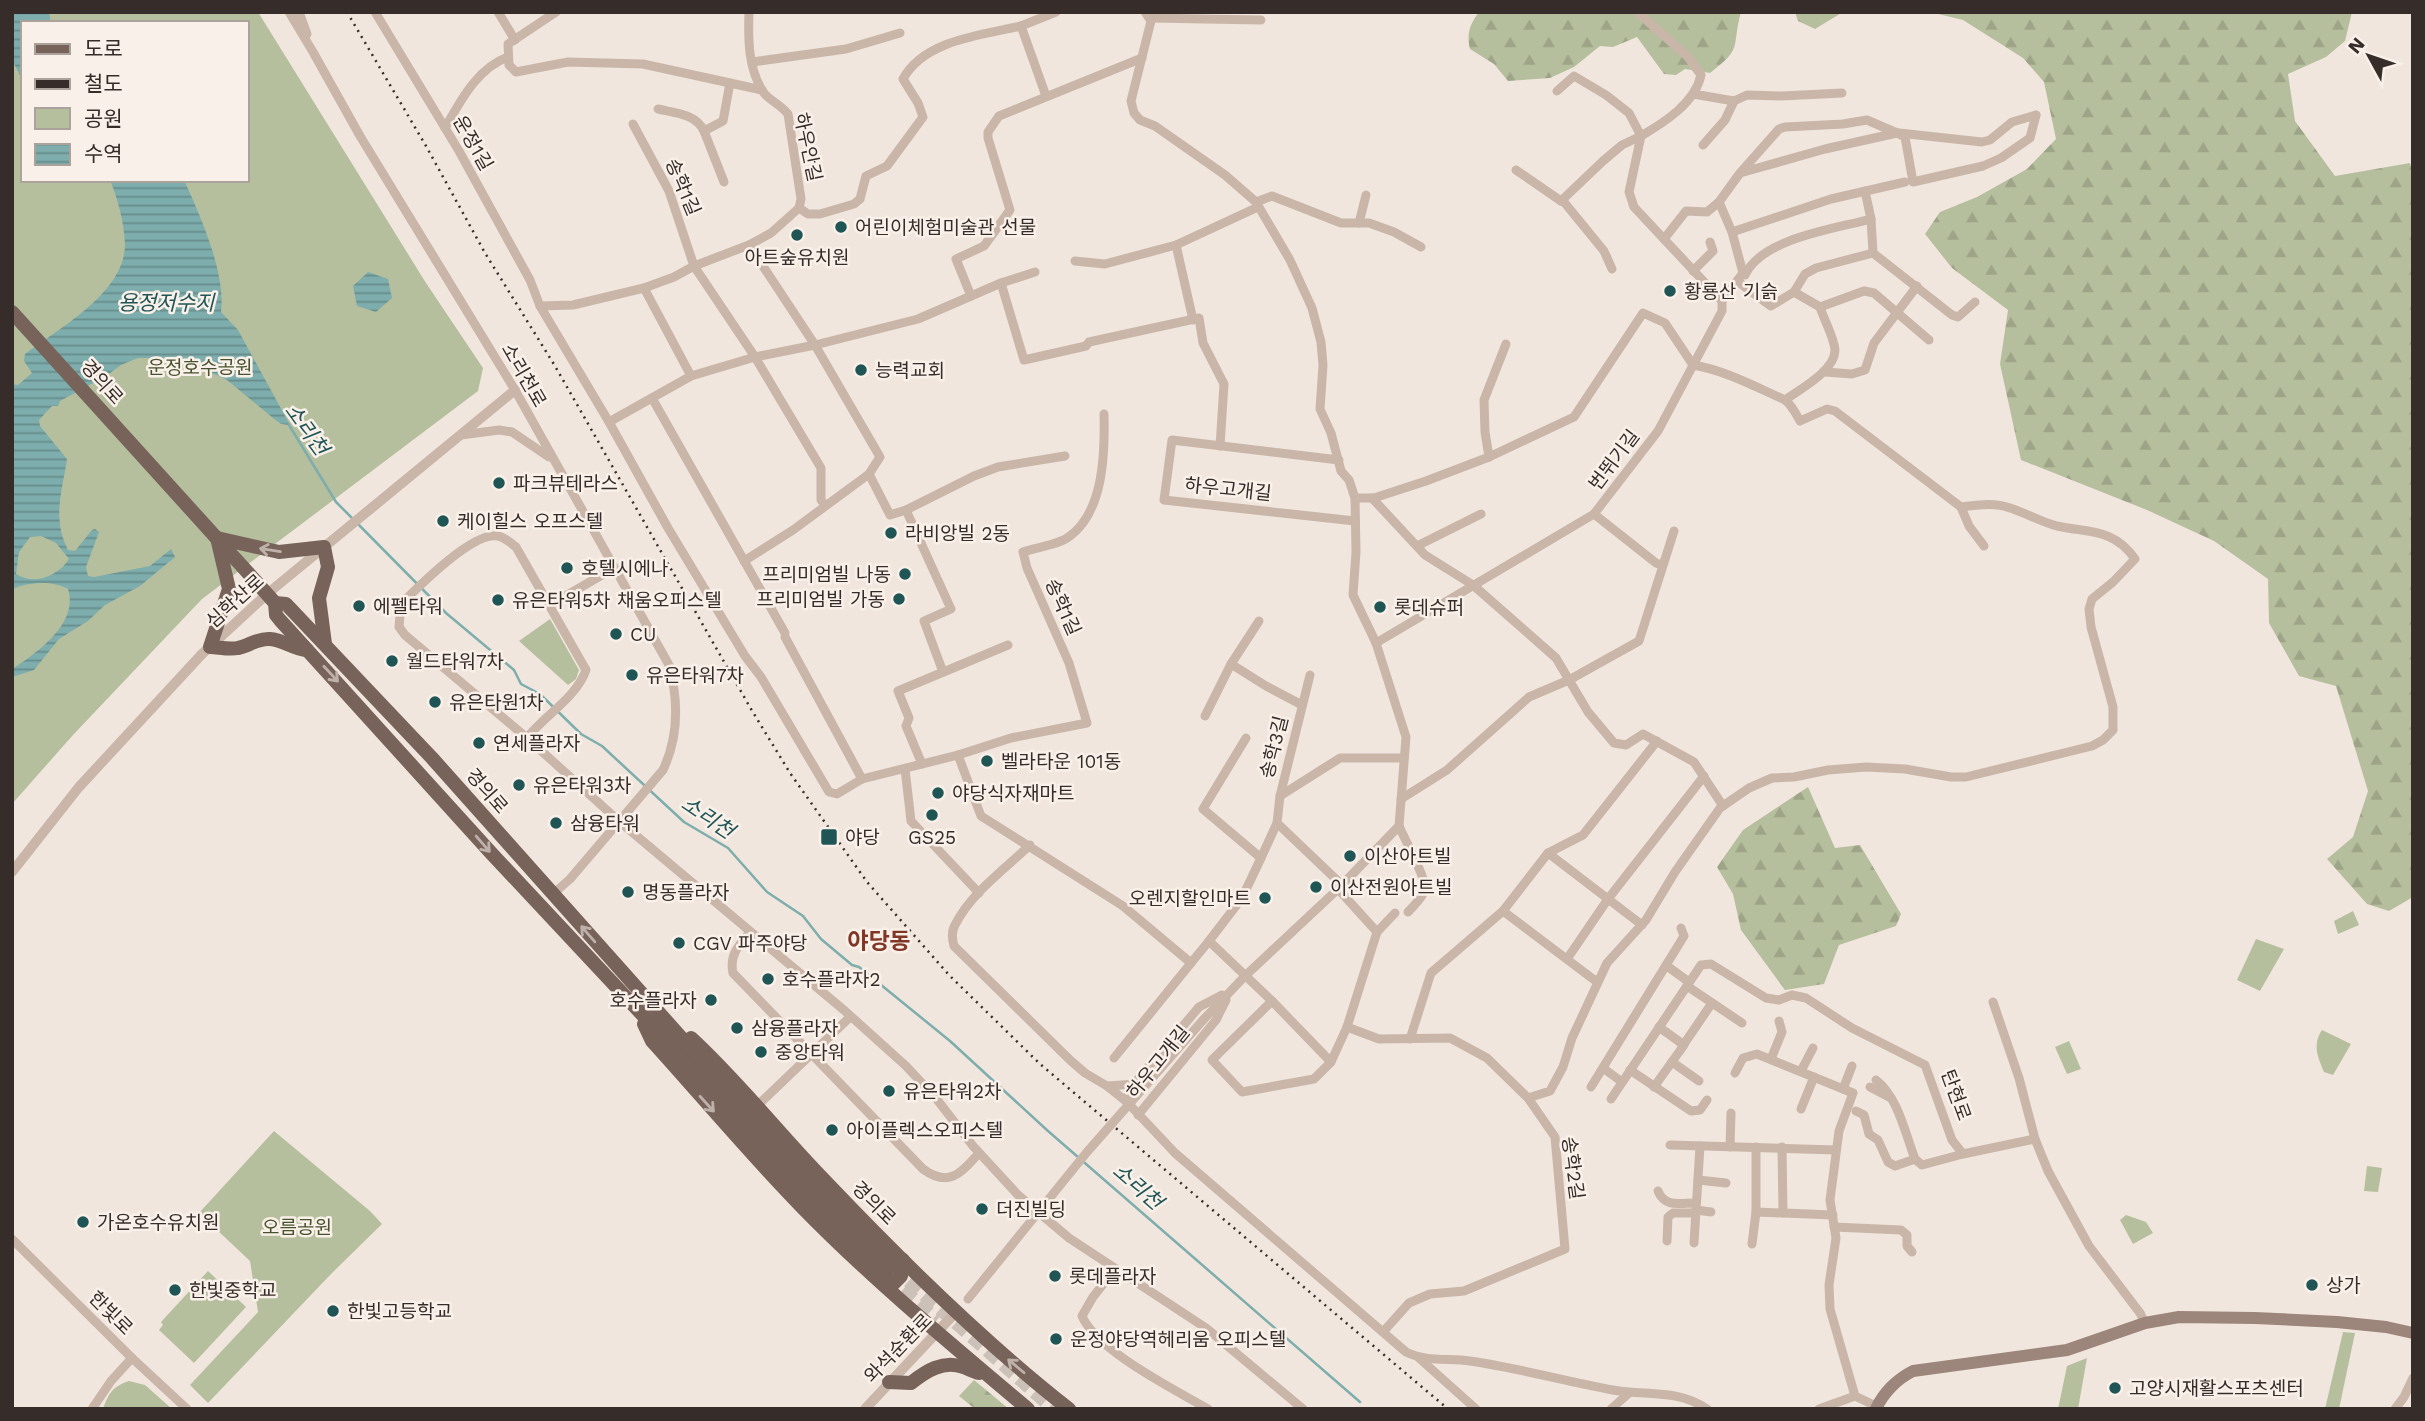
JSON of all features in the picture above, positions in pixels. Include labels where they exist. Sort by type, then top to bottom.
[{"type":"main road","name":"경의로","points":[[12,312],[271,598],[276,615],[637,1011],[652,1041],[801,1206],[891,1272],[956,1312],[1069,1409]]},
{"type":"main road","points":[[308,650],[295,649],[289,643],[267,639],[237,648],[210,647],[229,589],[217,538],[270,551],[329,542],[328,567],[319,598],[325,644]]},
{"type":"main road","name":"경의로","points":[[271,598],[286,604],[424,749],[891,1272]]},
{"type":"main road","name":"경의로","points":[[661,1016],[714,1059],[823,1180],[937,1333],[1028,1409]]},
{"type":"main road","points":[[1876,1407],[1901,1377],[1913,1371],[2067,1350],[2145,1323],[2179,1317],[2255,1318],[2374,1326],[2413,1333]]},
{"type":"main road","points":[[890,1382],[911,1383],[922,1374],[950,1364],[988,1375]]},
{"type":"street","name":"소리천로","points":[[289,12],[360,136],[514,390],[659,645],[673,678],[677,711],[676,731],[670,754],[663,771],[620,822]]},
{"type":"street","points":[[299,12],[313,52]]},
{"type":"street","name":"운정1길","points":[[374,12],[445,128],[530,280]]},
{"type":"street","points":[[498,12],[515,40]]},
{"type":"street","points":[[556,12],[508,44],[509,65],[516,72],[568,62],[643,64],[762,90]]},
{"type":"street","name":"하우안길","points":[[748,12],[747,45],[752,62],[765,95],[780,104],[788,114],[801,199],[799,208],[808,214],[820,214],[854,204],[860,199],[866,176],[887,166],[923,117],[903,79],[907,71],[946,44],[1021,26]]},
{"type":"street","points":[[1046,96],[1021,26],[1056,12]]},
{"type":"street","points":[[1561,201],[1622,145],[1641,136],[1685,104],[1699,85],[1700,75],[1688,57],[1637,12]]},
{"type":"street","points":[[1147,15],[1257,17]]},
{"type":"street","points":[[1147,15],[1151,21],[1131,102],[1134,113],[1140,120],[1155,126],[1225,176],[1257,204],[1290,260],[1311,308],[1321,342],[1323,365],[1320,410],[1331,433],[1341,471],[1349,480],[1354,498],[1356,552],[1353,596],[1376,643],[1406,737],[1399,827],[1424,878],[1425,889],[1408,912]]},
{"type":"street","points":[[752,62],[846,49],[900,33]]},
{"type":"street","points":[[445,128],[476,80],[508,57]]},
{"type":"street","points":[[971,296],[956,258],[984,246],[1010,210],[988,138],[988,132],[999,116],[1143,58]]},
{"type":"street","points":[[1557,91],[1574,76],[1629,113],[1641,136],[1629,192],[1634,207],[1721,301]]},
{"type":"street","points":[[704,131],[723,121],[730,83]]},
{"type":"street","points":[[1693,94],[1734,101],[1747,95],[1842,93]]},
{"type":"street","points":[[1703,145],[1725,120],[1734,101]]},
{"type":"street","points":[[658,109],[688,116],[701,123],[724,182]]},
{"type":"street","points":[[1664,239],[1686,211],[1707,212],[1719,202],[1740,173],[1779,129],[1867,120],[1897,133],[1905,137],[1913,182],[1983,166],[2001,158],[2030,138],[2036,115],[2012,122],[1990,140],[1982,142],[1897,133],[1825,149],[1740,173]]},
{"type":"street","name":"송학1길","points":[[633,124],[670,191],[694,265],[755,356],[821,468],[821,500],[825,505]]},
{"type":"street","points":[[1516,170],[1564,202],[1604,251],[1612,268]]},
{"type":"street","points":[[1732,232],[1831,199],[1905,182]]},
{"type":"street","points":[[1865,191],[1871,219],[1873,253],[1952,316],[1958,317],[1975,302]]},
{"type":"street","points":[[1075,261],[1105,264],[1176,245],[1229,221],[1272,195],[1340,223],[1370,223],[1421,247]]},
{"type":"street","points":[[1359,223],[1366,195]]},
{"type":"street","points":[[1719,202],[1732,232],[1743,273],[1741,278],[1771,306],[1794,292],[1805,274],[1816,268],[1873,253]]},
{"type":"street","points":[[540,306],[573,305],[644,288],[674,277],[694,265],[749,245],[771,233],[799,208]]},
{"type":"street","name":"번뛰기길","points":[[1376,643],[1594,514],[1658,431],[1722,311],[1721,301],[1749,266],[1784,242],[1871,219]]},
{"type":"street","points":[[1693,271],[1713,251],[1710,242]]},
{"type":"street","points":[[744,561],[793,530],[869,474],[880,457],[815,345],[749,245]]},
{"type":"street","points":[[1176,245],[1193,320]]},
{"type":"street","points":[[609,422],[691,376],[755,356],[815,345],[918,319],[1035,272]]},
{"type":"street","name":"송학1길","points":[[530,280],[540,306],[668,528],[829,792],[837,794],[862,779],[958,755],[1010,738],[1087,723],[1069,663],[1027,568],[1023,552],[1069,537],[1086,519],[1101,479],[1105,450],[1104,415]]},
{"type":"street","points":[[1001,284],[1024,360],[1086,346],[1089,342],[1199,318],[1203,343],[1224,384],[1220,446]]},
{"type":"street","points":[[1825,372],[1852,374],[1865,370],[1874,343],[1917,286]]},
{"type":"street","points":[[644,288],[691,376]]},
{"type":"street","points":[[1820,307],[1864,291],[1874,293],[1929,340]]},
{"type":"street","points":[[1785,400],[1825,372],[1835,349],[1820,307],[1794,292]]},
{"type":"street","points":[[1354,498],[1371,498],[1489,457],[1574,417],[1643,313],[1665,323],[1693,365],[1718,369],[1733,379],[1785,400],[1800,421],[1827,409],[1835,411],[1961,507],[1969,526],[1984,546]]},
{"type":"street","points":[[1489,457],[1484,400],[1506,344]]},
{"type":"street","name":"심학산로","points":[[12,872],[79,787],[210,647],[271,598],[329,542],[514,390]]},
{"type":"street","points":[[652,398],[862,779]]},
{"type":"street","points":[[461,435],[499,430],[512,432],[551,458]]},
{"type":"street","name":"하우고개길","points":[[1339,460],[1172,440],[1164,500],[1355,521]]},
{"type":"street","points":[[869,474],[890,515],[998,467],[1065,456]]},
{"type":"street","points":[[1371,498],[1425,555],[1472,584],[1556,658],[1588,712],[1614,743],[1626,745],[1643,734],[1694,762],[1723,806]]},
{"type":"street","points":[[1528,1098],[1550,1091],[1563,1067],[1572,1038],[1597,982],[1615,952],[1656,907],[1675,872],[1723,806],[1749,788],[1772,778],[1866,767],[1905,769],[1951,778],[1966,776],[2092,746],[2113,730],[2113,708],[2088,609],[2092,599],[2135,559],[2131,553],[2103,532],[2056,526],[2008,507],[1985,504],[1961,507]]},
{"type":"street","points":[[906,510],[951,610],[924,621],[943,672]]},
{"type":"street","points":[[1417,546],[1481,514]]},
{"type":"street","points":[[1594,514],[1662,565]]},
{"type":"street","points":[[1401,799],[1447,770],[1529,697],[1569,680],[1639,640],[1674,531]]},
{"type":"street","points":[[527,738],[574,691],[586,670],[516,547],[499,536],[483,537],[440,566],[401,604],[399,627],[405,635],[906,1066],[1018,1195],[1069,1238],[1206,1328],[1303,1409]]},
{"type":"street","points":[[550,605],[614,568]]},
{"type":"street","points":[[1205,716],[1231,664],[1259,621]]},
{"type":"street","points":[[922,764],[906,726],[909,718],[898,691],[1008,645]]},
{"type":"street","name":"송학3길","points":[[1231,664],[1302,705]]},
{"type":"street","name":"송학3길","points":[[1246,738],[1203,809],[1261,858],[1277,823],[1280,796],[1310,675]]},
{"type":"street","points":[[1410,1039],[1431,973],[1503,911],[1548,853],[1583,835],[1657,741]]},
{"type":"street","points":[[958,755],[981,816],[1123,906],[1191,963]]},
{"type":"street","name":"송학3길","points":[[1280,796],[1340,758],[1404,758]]},
{"type":"street","points":[[905,769],[911,821],[979,893]]},
{"type":"street","points":[[1567,959],[1608,899],[1704,776]]},
{"type":"street","points":[[553,894],[620,822]]},
{"type":"street","points":[[1277,823],[1340,887],[1377,932]]},
{"type":"street","name":"하우고개길","points":[[956,1312],[1087,1152],[1204,1019],[1399,827]]},
{"type":"street","points":[[1030,845],[979,893],[954,925],[954,946],[1070,1060],[1127,1102]]},
{"type":"street","points":[[1548,853],[1642,925]]},
{"type":"street","points":[[1114,1058],[1242,898],[1261,858]]},
{"type":"street","points":[[1503,911],[1597,982]]},
{"type":"street","points":[[1272,1001],[1212,1060],[1242,1092],[1314,1079],[1331,1062],[1347,1027],[1377,932],[1395,913]]},
{"type":"street","points":[[1591,1087],[1684,936],[1681,928]]},
{"type":"street","points":[[750,932],[734,952],[730,962],[733,973],[923,1169],[933,1176],[953,1176],[961,1172],[979,1153]]},
{"type":"street","points":[[1209,941],[1331,1062]]},
{"type":"street","name":"탄현로","points":[[1688,984],[1701,965],[1711,964],[1766,998],[1779,1000],[1792,995],[1806,998],[1852,1028],[1925,1065],[1952,1140],[1963,1154]]},
{"type":"street","points":[[1667,966],[1741,1023]]},
{"type":"street","points":[[1611,1099],[1688,984]]},
{"type":"street","name":"하우고개길","points":[[1230,992],[1216,1020],[1138,1115],[1127,1102],[1129,1090],[1199,1007],[1230,992]]},
{"type":"street","points":[[1993,1002],[2020,1078],[2035,1139],[2048,1171],[2083,1236],[2140,1312],[2145,1323]]},
{"type":"street","points":[[1654,1087],[1712,1003]]},
{"type":"street","points":[[757,1106],[850,1017]]},
{"type":"street","points":[[1771,1059],[1783,1032],[1779,1020]]},
{"type":"street","name":"송학2길","points":[[1347,1027],[1379,1039],[1450,1038],[1487,1058],[1528,1098],[1555,1137],[1565,1249],[1464,1291],[1430,1293],[1409,1303],[1383,1332]]},
{"type":"street","points":[[1659,1027],[1684,1045],[1682,1047]]},
{"type":"street","points":[[1801,1071],[1813,1048]]},
{"type":"street","points":[[1735,1073],[1743,1058],[1757,1054],[1853,1093],[1839,1131],[1830,1200],[1836,1238],[1829,1284],[1830,1309],[1855,1396],[1876,1407]]},
{"type":"street","points":[[1672,1062],[1699,1081]]},
{"type":"street","points":[[1843,1088],[1852,1066]]},
{"type":"street","points":[[1603,1068],[1622,1082]]},
{"type":"street","points":[[1630,1070],[1691,1111],[1700,1110],[1707,1100]]},
{"type":"street","points":[[1801,1109],[1814,1076]]},
{"type":"street","points":[[1873,1083],[1884,1087],[1891,1098],[1915,1158],[1922,1165],[2035,1139]]},
{"type":"street","points":[[1107,1086],[1136,1084]]},
{"type":"street","points":[[1856,1111],[1864,1115],[1869,1134],[1878,1140],[1888,1163],[1895,1166],[1915,1158]]},
{"type":"street","points":[[1730,1147],[1731,1113]]},
{"type":"street","points":[[1138,1115],[1175,1153],[1476,1409]]},
{"type":"street","points":[[1670,1144],[1836,1150]]},
{"type":"street","points":[[1694,1243],[1700,1146]]},
{"type":"street","points":[[1752,1244],[1756,1212],[1756,1147]]},
{"type":"street","points":[[1782,1147],[1783,1213]]},
{"type":"street","points":[[1698,1180],[1726,1183]]},
{"type":"street","points":[[1657,1191],[1661,1200],[1666,1203],[1711,1212]]},
{"type":"street","points":[[1667,1241],[1668,1217],[1673,1213],[1696,1209]]},
{"type":"street","points":[[1756,1212],[1833,1215]]},
{"type":"street","points":[[1834,1227],[1900,1230],[1907,1235],[1908,1246],[1912,1252]]},
{"type":"street","name":"한빛로","points":[[12,1239],[187,1409]]},
{"type":"street","points":[[1115,1269],[1085,1308],[1082,1316],[1087,1327],[1134,1365],[1208,1409]]},
{"type":"street","name":"와석순환로","points":[[865,1409],[956,1312]]},
{"type":"street","points":[[92,1409],[111,1381],[132,1358]]},
{"type":"street","points":[[1419,1359],[1480,1363],[1629,1393],[1660,1393],[1694,1399],[1707,1409]]},
{"type":"street","points":[[2398,1408],[2413,1378]]},
{"type":"street","points":[[1611,1409],[1629,1393]]},
{"type":"street","points":[[1819,1409],[1855,1396]]},
{"type":"green space","name":"운정호수공원","points":[[12,12],[258,12],[426,283],[483,368],[478,391],[202,599],[73,735],[12,804]]},
{"type":"green space","points":[[1479,12],[1741,12],[1732,52],[1710,73],[1685,69],[1676,75],[1664,74],[1637,37],[1613,47],[1600,46],[1574,67],[1550,78],[1508,81],[1494,64],[1470,49],[1470,29]]},
{"type":"green space","points":[[1795,12],[1843,12],[1815,29],[1798,21]]},
{"type":"green space","points":[[1930,12],[2352,12],[2345,41],[2326,57],[2288,74],[2295,121],[2335,176],[2410,163],[2413,174],[2413,897],[2389,911],[2367,904],[2327,859],[2353,837],[2368,791],[2336,686],[2299,676],[2269,623],[2268,579],[2214,541],[2147,510],[2021,460],[2000,364],[2008,310],[1952,268],[1925,234],[1940,212],[1977,197],[2027,169],[2056,139],[2044,82],[2023,58],[1963,20]]},
{"type":"green space","points":[[550,619],[579,670],[576,679],[568,685],[519,641]]},
{"type":"green space","points":[[1808,787],[1835,848],[1860,845],[1901,914],[1896,926],[1839,945],[1824,984],[1785,990],[1741,930],[1733,894],[1717,867],[1743,830]]},
{"type":"green space","points":[[2353,911],[2359,925],[2338,934],[2334,921]]},
{"type":"green space","points":[[2256,939],[2284,949],[2260,991],[2237,980]]},
{"type":"green space","points":[[2322,1030],[2351,1044],[2333,1075],[2324,1072],[2318,1056],[2317,1041]]},
{"type":"green space","points":[[2069,1041],[2081,1069],[2067,1074],[2055,1047]]},
{"type":"green space","name":"오름공원","points":[[274,1131],[382,1224],[208,1403],[190,1385],[258,1312],[250,1261],[199,1213]]},
{"type":"green space","points":[[2367,1166],[2382,1168],[2378,1192],[2364,1191]]},
{"type":"green space","points":[[2126,1215],[2146,1222],[2153,1233],[2133,1244],[2120,1220]]},
{"type":"green space","points":[[208,1271],[246,1307],[194,1363],[159,1330],[163,1325],[161,1322]]},
{"type":"green space","points":[[2343,1332],[2355,1333],[2339,1409],[2325,1409]]},
{"type":"green space","points":[[2087,1358],[2078,1409],[2058,1409],[2067,1366]]},
{"type":"green space","points":[[974,1380],[1009,1409],[975,1409],[959,1396]]},
{"type":"green space","points":[[129,1381],[145,1385],[172,1409],[103,1409],[112,1391]]},
{"type":"water","points":[[12,12],[49,12],[51,21],[21,21],[21,77],[12,60]]},
{"type":"water","name":"용정저수지","points":[[111,182],[185,182],[216,262],[222,297],[221,312],[238,330],[290,425],[281,424],[227,380],[206,370],[157,358],[138,358],[121,365],[60,401],[58,406],[52,406],[39,420],[40,426],[67,459],[59,516],[63,539],[68,550],[75,551],[92,530],[99,532],[86,567],[88,576],[150,566],[171,549],[175,557],[140,586],[105,605],[88,621],[59,639],[34,670],[12,677],[12,669],[44,645],[62,625],[70,602],[68,589],[55,584],[33,584],[12,589],[12,384],[18,385],[32,373],[24,361],[25,354],[84,311],[110,285],[124,255],[122,217]],"holes":[[[41,536],[56,543],[69,559],[59,570],[38,579],[16,574],[19,552],[30,537]]]},
{"type":"water","points":[[368,272],[388,279],[392,298],[376,312],[357,306],[353,286]]},
{"type":"waterway","name":"소리천","points":[[289,425],[336,502],[352,518]]},
{"type":"waterway","name":"소리천","points":[[357,523],[446,613],[514,670],[521,684],[540,694],[581,734],[602,746],[684,822],[728,848],[767,892],[803,916],[821,939],[950,1041],[1048,1131],[1360,1402]]},
{"type":"tunnel","points":[[893,1267],[1054,1409]]},
{"type":"tunnel","points":[[887,1276],[937,1320]]},
{"type":"railway","points":[[347,12],[485,253],[555,366],[751,709],[790,773],[867,882],[949,975],[1040,1064],[1448,1409]]},
{"type":"place","name":"어린이체험미술관 선물","points":[[841,227]]},
{"type":"place","name":"아트숲유치원","points":[[797,235]]},
{"type":"place","name":"황룡산 기슭","points":[[1670,291]]},
{"type":"place","name":"능력교회","points":[[861,370]]},
{"type":"place","name":"파크뷰테라스","points":[[499,483]]},
{"type":"place","name":"케이힐스 오프스텔","points":[[443,521]]},
{"type":"place","name":"라비앙빌 2동","points":[[891,533]]},
{"type":"place","name":"호텔시에나","points":[[567,568]]},
{"type":"place","name":"프리미엄빌 나동","points":[[905,574]]},
{"type":"place","name":"프리미엄빌 가동","points":[[899,599]]},
{"type":"place","name":"유은타워5차 채움오피스텔","points":[[498,600]]},
{"type":"place","name":"에펠타워","points":[[359,606]]},
{"type":"place","name":"롯데슈퍼","points":[[1380,607]]},
{"type":"place","name":"CU","points":[[616,634]]},
{"type":"place","name":"월드타워7차","points":[[392,661]]},
{"type":"place","name":"유은타워7차","points":[[632,675]]},
{"type":"place","name":"유은타원1차","points":[[435,702]]},
{"type":"place","name":"연세플라자","points":[[479,743]]},
{"type":"place","name":"벨라타운 101동","points":[[987,761]]},
{"type":"place","name":"유은타워3차","points":[[519,785]]},
{"type":"place","name":"야당식자재마트","points":[[938,793]]},
{"type":"place","name":"GS25","points":[[932,815]]},
{"type":"place","name":"삼융타워","points":[[556,823]]},
{"type":"place","name":"야당","points":[[829,837]]},
{"type":"place","name":"이산아트빌","points":[[1350,856]]},
{"type":"place","name":"이산전원아트빌","points":[[1316,887]]},
{"type":"place","name":"명동플라자","points":[[628,892]]},
{"type":"place","name":"오렌지할인마트","points":[[1265,898]]},
{"type":"place","name":"CGV 파주야당","points":[[679,943]]},
{"type":"place","name":"호수플라자2","points":[[768,979]]},
{"type":"place","name":"호수플라자","points":[[711,1000]]},
{"type":"place","name":"삼융플라자","points":[[737,1028]]},
{"type":"place","name":"중앙타워","points":[[761,1052]]},
{"type":"place","name":"유은타워2차","points":[[889,1091]]},
{"type":"place","name":"아이플렉스오피스텔","points":[[832,1130]]},
{"type":"place","name":"더진빌딩","points":[[982,1209]]},
{"type":"place","name":"가온호수유치원","points":[[83,1222]]},
{"type":"place","name":"롯데플라자","points":[[1055,1276]]},
{"type":"place","name":"상가","points":[[2312,1285]]},
{"type":"place","name":"한빛중학교","points":[[175,1290]]},
{"type":"place","name":"한빛고등학교","points":[[333,1311]]},
{"type":"place","name":"운정야당역헤리움 오피스텔","points":[[1056,1339]]},
{"type":"place","name":"고양시재활스포츠센터","points":[[2115,1388]]},
{"type":"district","name":"야당동","points":[[879,941]]}]
